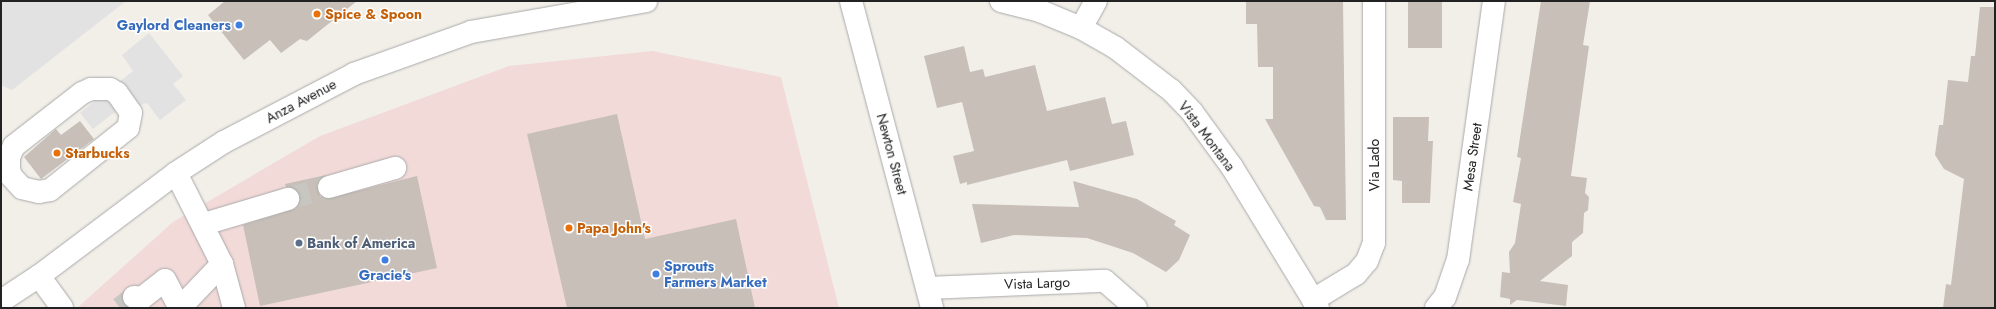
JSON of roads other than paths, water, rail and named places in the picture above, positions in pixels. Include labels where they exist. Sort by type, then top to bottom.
[{"type":"street","name":"Anza Avenue","points":[[1,301],[38,276],[176,173],[224,142],[354,74],[471,32],[646,1]]},
{"type":"street","name":"Newton Street","points":[[851,1],[930,298]]},
{"type":"street","name":"Vista Montana","points":[[1001,1],[1040,11],[1081,28],[1147,70],[1192,112],[1232,167],[1316,304]]},
{"type":"street","points":[[1081,28],[1096,1]]},
{"type":"street","name":"Via Lado","points":[[1316,304],[1356,274],[1367,261],[1374,243],[1374,1]]},
{"type":"street","name":"Mesa Street","points":[[1436,308],[1445,297],[1458,260],[1494,1]]},
{"type":"street","points":[[91,89],[110,89],[117,93],[132,113],[128,128],[50,190],[39,192],[22,188],[11,176],[9,169],[9,157],[14,146],[82,93],[91,89]]},
{"type":"street","points":[[329,187],[395,168]]},
{"type":"street","points":[[176,173],[204,224],[222,264],[234,308]]},
{"type":"street","points":[[204,224],[288,199]]},
{"type":"street","points":[[139,300],[165,280],[180,308],[222,264]]},
{"type":"street","points":[[38,276],[62,308]]},
{"type":"street","name":"Vista Largo","points":[[930,298],[1105,281],[1136,308]]},
{"type":"tunnel","points":[[288,199],[329,187]]},
{"type":"tunnel","points":[[120,308],[134,297]]},
{"type":"place","name":"Spice & Spoon","points":[[317,14]]},
{"type":"place","name":"Gaylord Cleaners","points":[[239,25]]},
{"type":"place","name":"Starbucks","points":[[57,153]]},
{"type":"place","name":"Papa John's","points":[[569,228]]},
{"type":"place","name":"Bank of America","points":[[299,243]]},
{"type":"place","name":"Gracie's","points":[[385,260]]},
{"type":"place","name":"Sprouts Farmers Market","points":[[656,274]]}]
